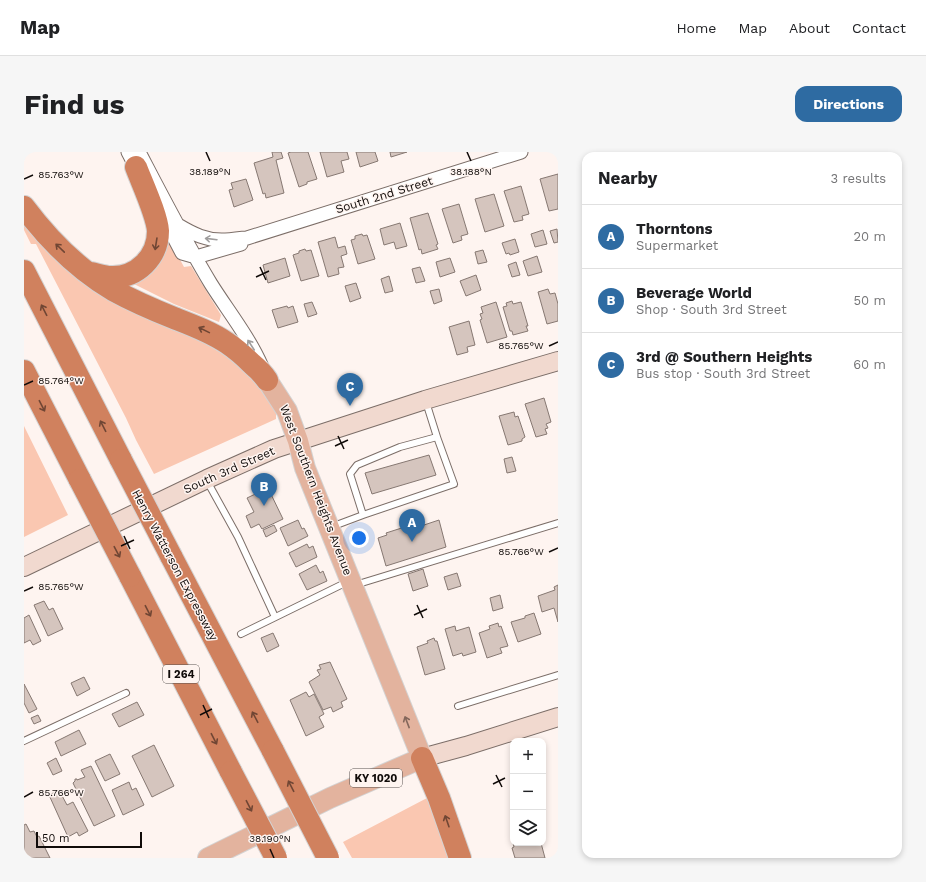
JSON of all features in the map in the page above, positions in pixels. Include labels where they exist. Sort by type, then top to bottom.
[{"type":"highway","points":[[90,273],[112,277],[125,275],[139,270],[155,251],[158,231],[156,219],[134,157]]},
{"type":"highway","points":[[24,207],[34,221],[71,259],[113,290],[157,311],[203,329],[226,342],[246,358],[267,380]]},
{"type":"highway","name":"Henry Watterson Expressway","points":[[24,270],[328,858]]},
{"type":"highway","name":"I 264","points":[[24,371],[276,858]]},
{"type":"highway","points":[[422,758],[439,798],[460,858]]},
{"type":"main road","name":"South 3rd Street","points":[[24,567],[207,479],[249,460],[298,441],[426,400],[558,361]]},
{"type":"main road","name":"West Southern Heights Avenue","points":[[267,380],[287,411],[306,468],[422,758]]},
{"type":"main road","name":"KY 1020","points":[[208,858],[330,798],[422,758],[466,746],[558,717]]},
{"type":"street","name":"South 2nd Street","points":[[178,225],[194,235],[204,238],[225,240],[247,238],[521,152]]},
{"type":"street","name":"West Southern Heights Avenue","points":[[134,157],[178,225],[225,307],[255,352],[267,380]]},
{"type":"street","points":[[134,157],[182,253],[196,257]]},
{"type":"street","name":"South 2nd Street","points":[[196,257],[240,245],[247,238]]},
{"type":"lane","points":[[330,528],[454,484],[437,437],[426,400]]},
{"type":"lane","points":[[364,515],[350,474],[357,465],[400,447],[437,437]]},
{"type":"lane","points":[[207,479],[238,537],[275,617]]},
{"type":"lane","points":[[241,634],[275,617],[352,583],[558,523]]},
{"type":"lane","points":[[458,706],[558,675]]},
{"type":"lane","points":[[24,741],[126,693]]},
{"type":"shaded area","points":[[24,225],[41,244],[78,278],[203,342],[229,358],[256,383],[276,413],[276,419],[154,474],[36,244],[31,244],[24,230]]},
{"type":"shaded area","points":[[170,241],[184,267],[191,266],[221,315],[219,322],[174,304],[134,284],[151,271],[166,242]]},
{"type":"shaded area","points":[[24,426],[68,515],[24,537]]},
{"type":"shaded area","points":[[427,798],[448,858],[352,858],[343,842]]},
{"type":"building","points":[[272,152],[281,152],[283,158],[276,160],[284,193],[266,198],[265,193],[263,194],[254,163],[273,157]]},
{"type":"building","points":[[308,152],[317,179],[307,182],[307,184],[299,187],[288,153]]},
{"type":"building","points":[[320,152],[347,152],[349,159],[341,161],[344,172],[327,177]]},
{"type":"building","points":[[356,152],[375,152],[378,161],[360,167]]},
{"type":"building","points":[[390,152],[407,152],[391,157]]},
{"type":"building","points":[[558,174],[558,209],[549,211],[540,179]]},
{"type":"building","points":[[246,179],[253,200],[234,207],[229,190],[233,189],[231,183]]},
{"type":"building","points":[[521,186],[529,214],[522,216],[523,220],[514,222],[504,191]]},
{"type":"building","points":[[494,194],[504,226],[485,232],[475,199]]},
{"type":"building","points":[[459,204],[468,234],[461,236],[462,240],[453,243],[442,209]]},
{"type":"building","points":[[428,213],[438,244],[436,245],[438,249],[422,254],[421,249],[419,250],[410,218]]},
{"type":"building","points":[[400,223],[407,246],[396,249],[394,242],[384,245],[380,229]]},
{"type":"building","points":[[557,229],[558,242],[554,243],[550,231]]},
{"type":"building","points":[[543,230],[547,244],[535,247],[531,234]]},
{"type":"building","points":[[362,234],[363,236],[367,235],[375,259],[358,264],[351,240],[355,239],[355,236]]},
{"type":"building","points":[[335,237],[338,248],[345,246],[347,254],[341,256],[344,267],[338,268],[339,274],[328,277],[318,242]]},
{"type":"building","points":[[515,239],[519,252],[510,255],[509,253],[506,254],[502,243]]},
{"type":"building","points":[[305,249],[306,251],[311,250],[319,276],[301,281],[293,255]]},
{"type":"building","points":[[483,250],[487,262],[478,264],[475,252]]},
{"type":"building","points":[[537,256],[542,272],[528,276],[523,261]]},
{"type":"building","points":[[285,258],[290,276],[268,283],[263,265]]},
{"type":"building","points":[[450,258],[455,272],[440,277],[436,262]]},
{"type":"building","points":[[516,262],[520,275],[512,277],[508,265]]},
{"type":"building","points":[[420,267],[425,281],[416,283],[412,269]]},
{"type":"building","points":[[476,275],[481,290],[466,296],[460,281]]},
{"type":"building","points":[[389,276],[393,291],[385,293],[381,279]]},
{"type":"building","points":[[356,283],[361,298],[350,302],[345,286]]},
{"type":"building","points":[[439,289],[442,301],[434,304],[430,291]]},
{"type":"building","points":[[548,289],[550,294],[555,293],[558,304],[558,321],[547,324],[538,292]]},
{"type":"building","points":[[512,301],[513,304],[521,302],[528,326],[526,326],[528,331],[513,335],[512,331],[510,331],[503,307],[507,306],[506,303]]},
{"type":"building","points":[[312,302],[317,314],[308,317],[304,304]]},
{"type":"building","points":[[496,302],[507,337],[487,343],[480,320],[482,319],[480,314],[483,313],[481,307]]},
{"type":"building","points":[[287,306],[288,308],[293,306],[298,322],[278,328],[272,310]]},
{"type":"building","points":[[469,321],[475,345],[467,347],[468,352],[457,355],[449,327]]},
{"type":"building","points":[[544,398],[551,422],[546,424],[548,428],[545,429],[547,434],[536,437],[525,404]]},
{"type":"building","points":[[514,412],[515,417],[518,416],[525,437],[522,441],[508,445],[499,416]]},
{"type":"building","points":[[429,455],[436,475],[372,494],[365,473]]},
{"type":"building","points":[[512,457],[516,471],[507,473],[504,459]]},
{"type":"building","points":[[268,488],[283,519],[262,529],[259,524],[251,528],[246,516],[254,512],[247,498]]},
{"type":"building","points":[[298,520],[302,529],[304,528],[308,536],[288,546],[280,528]]},
{"type":"building","points":[[439,520],[446,547],[386,566],[378,538],[387,535],[386,533],[411,525],[412,529]]},
{"type":"building","points":[[274,525],[277,531],[266,537],[263,530]]},
{"type":"building","points":[[307,544],[309,548],[313,546],[317,557],[296,567],[289,553]]},
{"type":"building","points":[[316,565],[320,573],[323,571],[327,581],[307,590],[299,574]]},
{"type":"building","points":[[423,569],[428,586],[413,591],[408,574]]},
{"type":"building","points":[[457,573],[461,586],[448,590],[444,577]]},
{"type":"building","points":[[558,585],[558,622],[554,608],[542,612],[538,596],[555,590],[554,587]]},
{"type":"building","points":[[500,595],[503,608],[493,611],[490,598]]},
{"type":"building","points":[[44,601],[49,610],[53,608],[63,629],[48,636],[34,605]]},
{"type":"building","points":[[534,613],[541,634],[518,642],[511,622],[525,618],[525,616]]},
{"type":"building","points":[[29,615],[41,641],[33,645],[30,640],[24,643],[24,618]]},
{"type":"building","points":[[498,623],[499,627],[501,626],[508,646],[500,648],[502,653],[487,658],[479,633],[490,629],[489,626]]},
{"type":"building","points":[[455,626],[456,631],[469,627],[476,652],[463,656],[462,653],[453,656],[445,629]]},
{"type":"building","points":[[273,633],[279,646],[267,652],[261,638]]},
{"type":"building","points":[[434,638],[435,641],[437,641],[445,669],[425,675],[417,647],[428,643],[427,641]]},
{"type":"building","points":[[330,662],[347,699],[341,702],[343,707],[333,712],[331,707],[323,710],[309,682],[320,675],[317,670],[321,669],[319,665]]},
{"type":"building","points":[[84,677],[90,689],[77,696],[71,683]]},
{"type":"building","points":[[24,684],[37,709],[29,713],[24,703]]},
{"type":"building","points":[[306,692],[309,697],[314,694],[324,714],[319,717],[324,727],[306,736],[290,700]]},
{"type":"building","points":[[137,702],[144,715],[119,727],[112,714]]},
{"type":"building","points":[[38,715],[41,721],[34,724],[31,718]]},
{"type":"building","points":[[79,730],[86,744],[61,756],[55,742]]},
{"type":"building","points":[[154,745],[174,786],[152,797],[132,756]]},
{"type":"building","points":[[110,754],[120,774],[105,781],[95,761]]},
{"type":"building","points":[[56,758],[62,771],[53,775],[47,763]]},
{"type":"building","points":[[91,766],[115,816],[94,826],[73,783],[75,779],[77,780],[85,777],[81,770]]},
{"type":"building","points":[[129,782],[132,790],[136,788],[144,805],[123,815],[112,790]]},
{"type":"building","points":[[59,790],[67,805],[73,802],[88,831],[79,836],[77,832],[68,837],[49,795]]},
{"type":"building","points":[[26,824],[30,832],[34,831],[37,837],[39,836],[50,858],[24,858],[24,825]]},
{"type":"building","points":[[542,846],[545,858],[515,858],[512,848]]},
{"type":"place","name":"3rd @ Southern Heights","points":[[350,406]]},
{"type":"place","name":"Beverage World","points":[[264,506]]},
{"type":"place","name":"Thorntons","points":[[412,542]]}]
